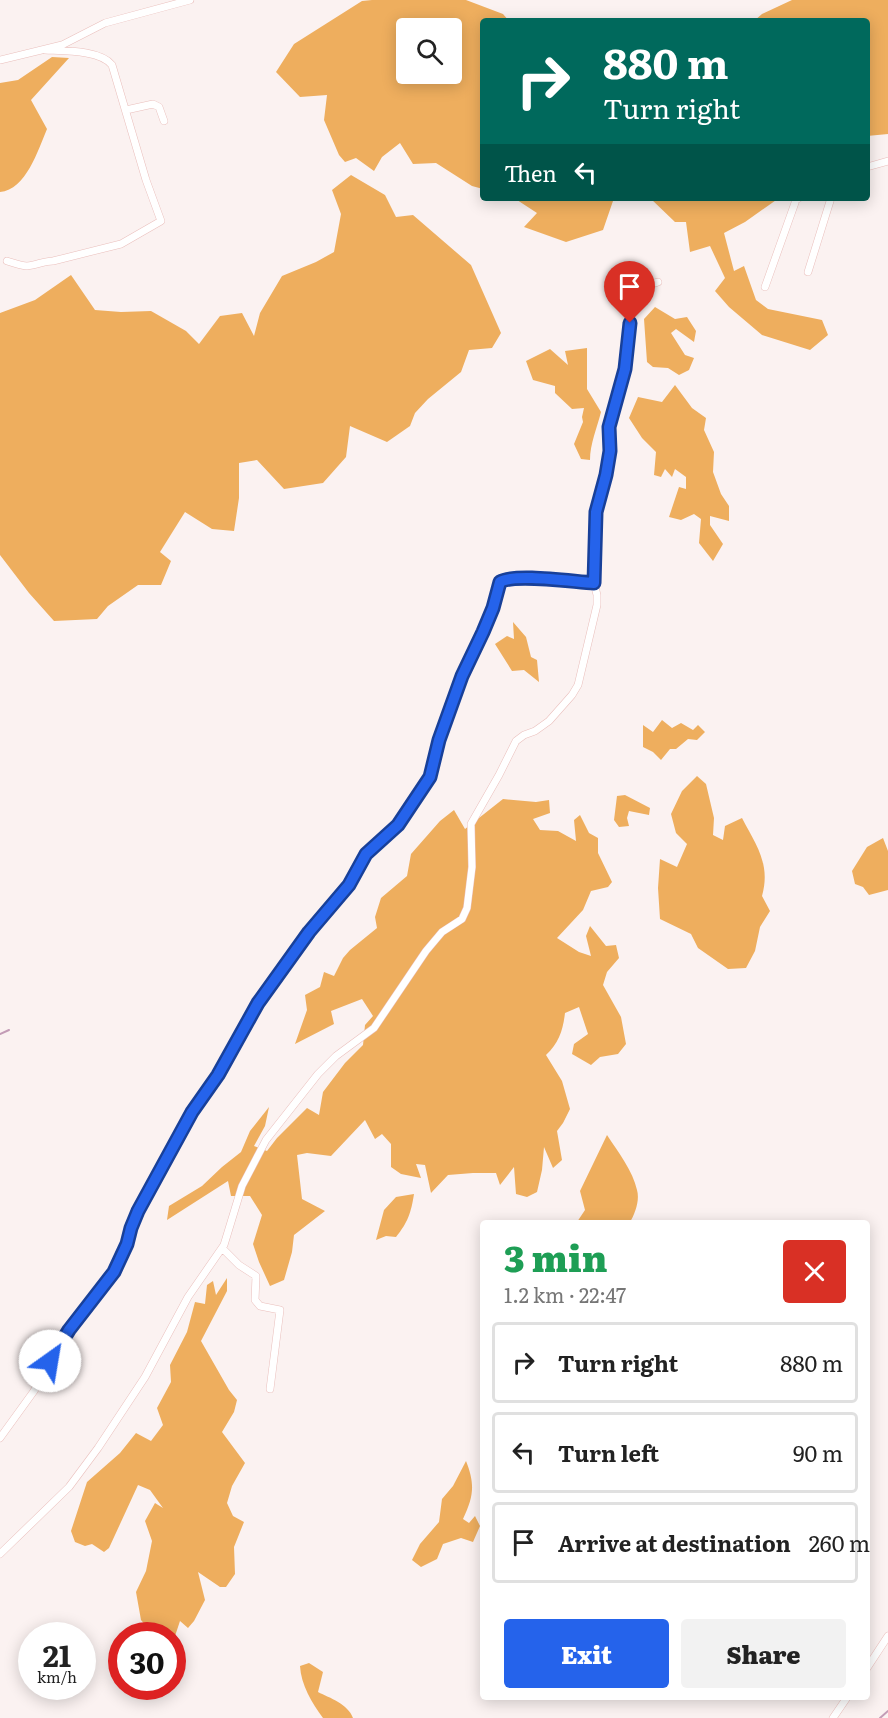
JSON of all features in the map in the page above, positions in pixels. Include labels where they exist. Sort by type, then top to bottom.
[{"type":"street","points":[[0,60],[45,50],[75,39],[105,23],[190,0]]},
{"type":"street","points":[[7,261],[25,266],[35,265],[109,248],[121,244],[160,222],[112,65],[108,60],[83,53],[45,50]]},
{"type":"street","points":[[126,110],[153,105],[159,107],[164,121]]},
{"type":"street","points":[[870,166],[888,161]]},
{"type":"street","points":[[765,287],[796,201]]},
{"type":"street","points":[[807,272],[830,201]]},
{"type":"street","points":[[0,1554],[69,1487],[150,1370],[188,1297],[222,1248],[230,1230],[242,1186],[266,1140],[318,1074],[336,1056],[374,1028],[426,951],[442,932],[462,919],[466,908],[472,867],[471,824],[516,741],[549,721],[578,685],[597,605],[594,583],[596,512],[610,451],[609,427],[625,369],[632,301],[635,293],[641,288],[658,282]]},
{"type":"street","points":[[0,1438],[34,1391],[69,1330],[114,1272],[127,1244],[138,1211],[192,1112],[218,1075],[258,1003],[309,932],[349,885],[366,854],[398,825],[430,777],[439,740],[462,676],[493,608],[500,582],[504,579],[521,578],[594,583]]},
{"type":"street","points":[[222,1248],[239,1265],[256,1276],[255,1300],[260,1306],[280,1310],[270,1389]]},
{"type":"street","points":[[870,1663],[888,1636]]},
{"type":"street","points":[[833,1718],[845,1700]]},
{"type":"shaded area","points":[[466,0],[503,14],[506,18],[480,18],[480,188],[472,186],[436,163],[413,164],[400,143],[382,157],[374,171],[356,158],[345,162],[339,155],[324,120],[327,95],[300,97],[276,72],[294,44],[362,1]]},
{"type":"shaded area","points":[[792,0],[888,0],[888,134],[870,136],[870,18],[757,18]]},
{"type":"shaded area","points":[[52,57],[69,58],[31,100],[47,129],[24,177],[9,190],[0,192],[0,83],[18,80]]},
{"type":"shaded area","points":[[351,175],[385,195],[396,217],[413,215],[471,265],[501,333],[492,348],[469,350],[461,372],[428,399],[415,413],[410,426],[387,442],[350,426],[346,457],[323,483],[284,489],[257,460],[239,463],[239,498],[234,531],[212,529],[185,512],[160,552],[171,561],[161,585],[138,585],[108,606],[97,619],[54,621],[0,555],[0,313],[35,300],[71,275],[95,310],[151,311],[186,331],[199,344],[220,316],[242,313],[254,336],[260,313],[282,276],[334,252],[341,214],[332,190]]},
{"type":"shaded area","points":[[519,201],[613,201],[603,230],[566,242],[524,227],[537,213]]},
{"type":"shaded area","points":[[653,201],[775,201],[745,222],[724,233],[734,271],[744,266],[756,300],[768,309],[822,320],[828,335],[810,350],[762,335],[729,307],[715,291],[725,278],[710,246],[690,252],[686,222],[675,222]]},
{"type":"shaded area","points":[[655,307],[675,319],[687,317],[696,331],[694,342],[676,329],[671,333],[685,355],[694,358],[689,370],[679,375],[668,368],[653,367],[647,362],[644,319]]},
{"type":"shaded area","points":[[587,348],[587,389],[601,412],[592,442],[590,460],[581,459],[574,444],[583,422],[584,408],[572,409],[555,393],[555,386],[533,380],[526,361],[550,349],[568,365],[565,351]]},
{"type":"shaded area","points":[[675,385],[692,408],[706,418],[704,430],[714,452],[713,472],[721,494],[729,506],[729,521],[710,516],[710,525],[723,544],[713,561],[699,543],[701,519],[694,514],[681,520],[669,517],[679,487],[686,489],[686,477],[675,469],[672,477],[665,469],[661,477],[654,475],[656,452],[642,438],[629,418],[638,397],[662,402]]},
{"type":"shaded area","points":[[513,622],[526,637],[531,657],[537,660],[539,682],[524,670],[512,671],[495,644],[507,636],[514,639]]},
{"type":"shaded area","points":[[662,720],[672,728],[681,723],[693,730],[698,725],[705,732],[697,740],[688,739],[676,749],[670,749],[661,760],[653,752],[643,747],[643,725],[653,732]]},
{"type":"shaded area","points":[[697,776],[706,784],[714,818],[713,835],[723,840],[725,826],[742,818],[761,855],[765,874],[762,896],[770,911],[760,927],[755,951],[746,968],[728,969],[698,948],[691,934],[660,919],[658,888],[660,859],[677,867],[687,844],[676,833],[671,814],[682,791]]},
{"type":"shaded area","points":[[625,795],[650,808],[649,815],[629,811],[627,818],[629,826],[619,827],[614,820],[617,796]]},
{"type":"shaded area","points":[[503,799],[536,802],[549,800],[550,813],[533,819],[540,830],[558,831],[576,841],[574,820],[580,815],[589,833],[598,838],[598,853],[612,882],[608,887],[591,891],[583,910],[557,938],[579,952],[591,956],[586,936],[590,926],[606,946],[616,945],[619,958],[607,972],[603,985],[621,1017],[626,1044],[618,1054],[600,1057],[591,1065],[572,1054],[574,1044],[588,1034],[579,1007],[565,1013],[560,1036],[546,1055],[562,1081],[570,1109],[557,1131],[562,1160],[553,1168],[544,1147],[537,1192],[527,1197],[516,1194],[514,1167],[500,1185],[496,1173],[448,1175],[431,1193],[425,1165],[416,1164],[421,1178],[401,1174],[391,1167],[391,1144],[382,1134],[375,1139],[365,1120],[331,1156],[307,1153],[297,1155],[302,1199],[325,1211],[294,1235],[284,1280],[270,1286],[253,1244],[262,1215],[250,1196],[231,1196],[228,1181],[167,1220],[169,1206],[202,1186],[241,1152],[250,1131],[269,1107],[265,1126],[254,1146],[267,1151],[307,1108],[319,1115],[323,1092],[345,1063],[363,1045],[365,1025],[373,1016],[362,999],[331,1011],[334,1024],[295,1044],[307,1010],[305,995],[320,987],[324,972],[334,976],[350,950],[377,928],[375,917],[381,898],[407,876],[411,854],[440,821],[454,810],[465,829]]},
{"type":"shaded area","points":[[883,838],[888,851],[888,890],[869,895],[863,887],[855,884],[852,871],[867,847]]},
{"type":"shaded area","points":[[607,1135],[625,1162],[635,1183],[638,1198],[631,1220],[578,1220],[585,1210],[580,1191]]},
{"type":"shaded area","points":[[414,1194],[408,1217],[396,1237],[386,1236],[376,1240],[384,1210],[396,1197]]},
{"type":"shaded area","points":[[227,1278],[227,1291],[201,1341],[237,1400],[234,1412],[222,1432],[245,1463],[232,1486],[227,1503],[233,1516],[244,1522],[234,1547],[235,1574],[226,1587],[220,1587],[198,1572],[205,1600],[188,1628],[186,1622],[180,1621],[143,1622],[136,1592],[146,1571],[152,1541],[145,1521],[155,1503],[163,1508],[150,1490],[138,1485],[109,1548],[104,1552],[92,1544],[85,1546],[75,1542],[71,1531],[87,1482],[120,1453],[136,1433],[151,1441],[163,1425],[157,1408],[171,1382],[170,1365],[187,1332],[195,1302],[205,1304],[207,1285],[213,1281],[216,1295]]},
{"type":"shaded area","points":[[466,1461],[472,1490],[463,1519],[469,1523],[475,1516],[480,1526],[473,1542],[461,1538],[443,1544],[437,1559],[421,1567],[412,1560],[420,1544],[439,1522],[442,1499],[453,1486]]},
{"type":"shaded area","points":[[309,1663],[323,1672],[318,1692],[343,1705],[353,1718],[323,1718],[302,1680],[300,1666]]},
{"type":"waterway","points":[[0,1034],[9,1030]]},
{"type":"waterway","points":[[880,1718],[888,1711]]},
{"type":"route","points":[[50,1361],[69,1330],[114,1272],[122,1258],[138,1211],[192,1112],[218,1075],[258,1003],[309,932],[349,885],[366,854],[398,825],[430,777],[439,740],[462,676],[493,608],[501,580],[521,578],[594,583],[596,512],[606,475],[610,451],[609,427],[625,369],[630,323]]}]
